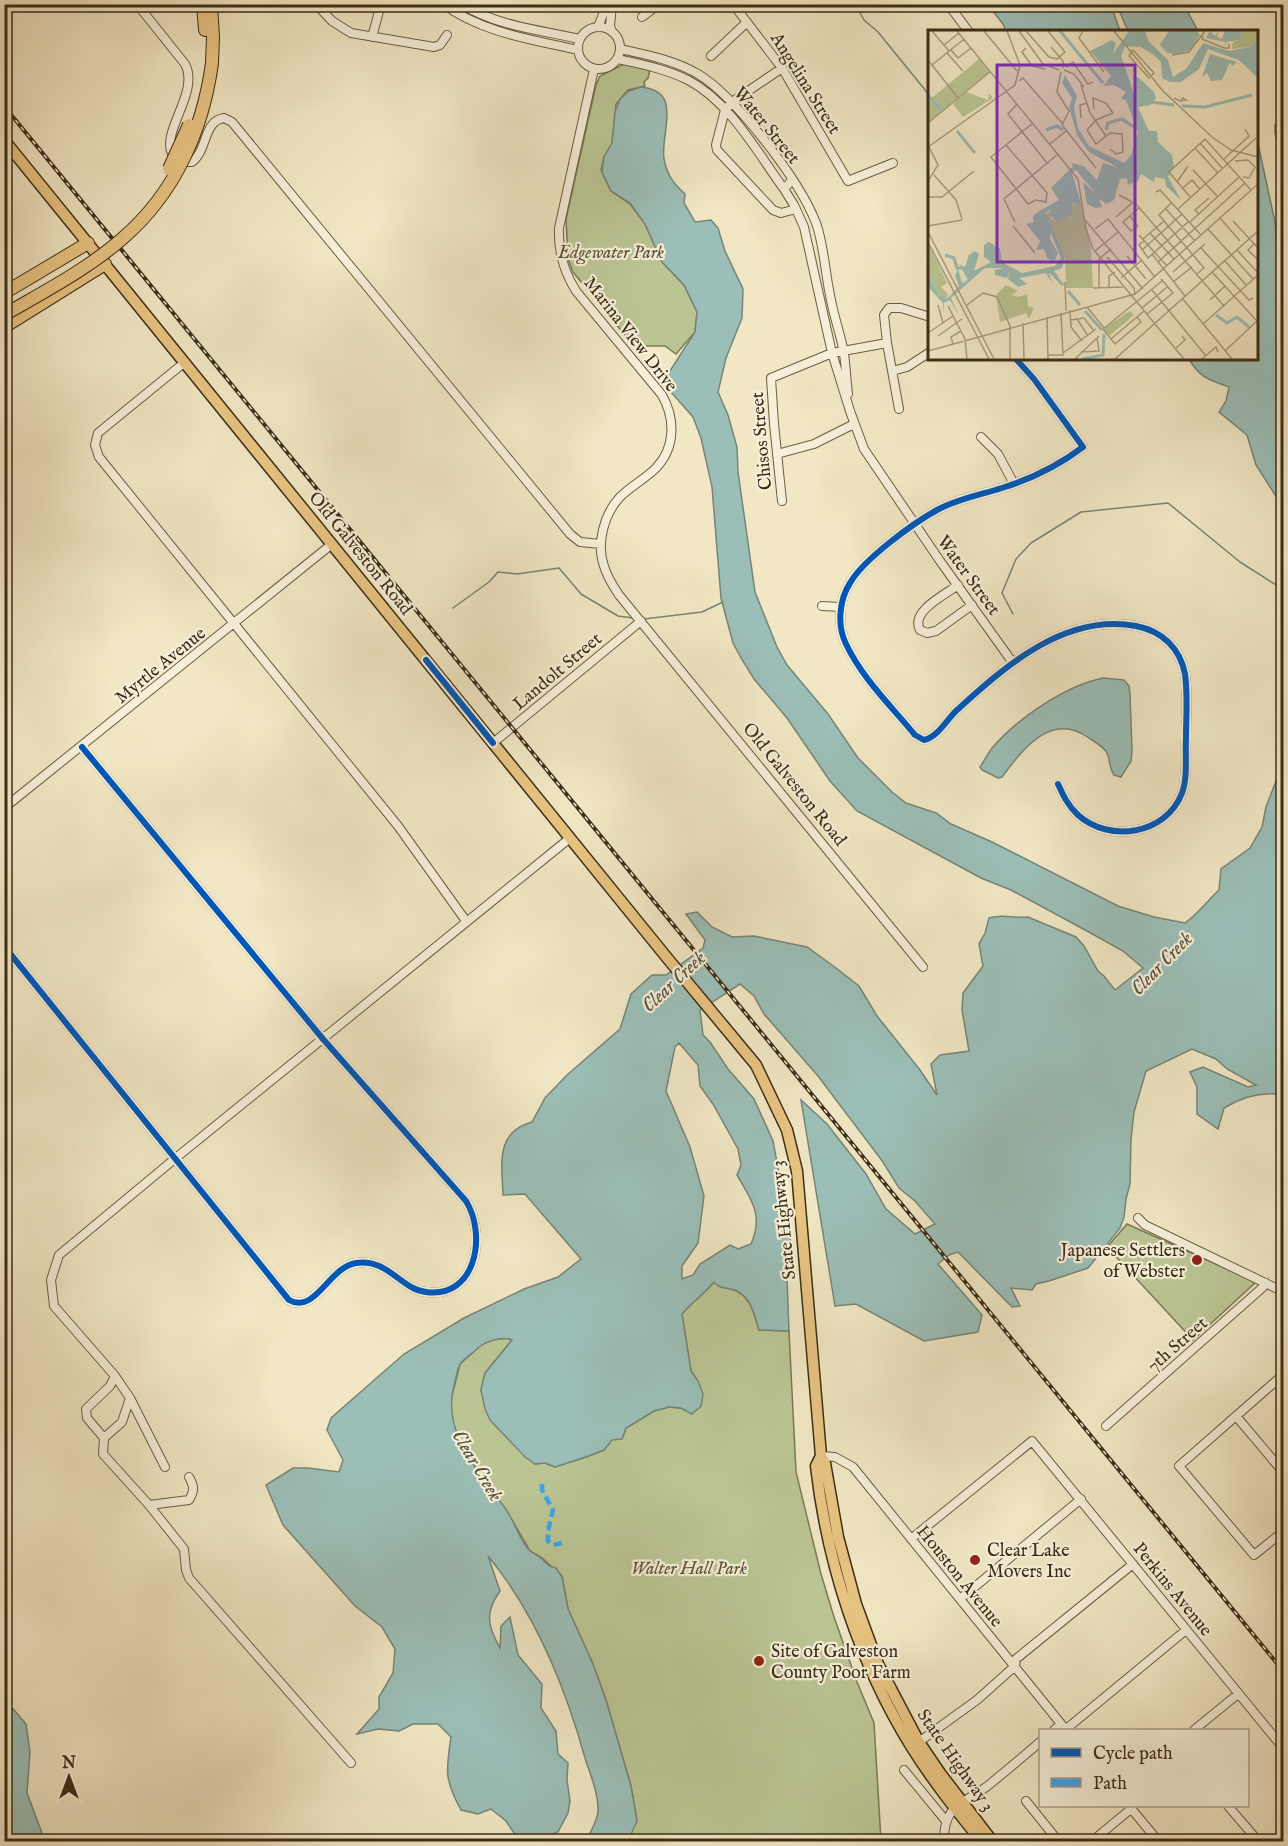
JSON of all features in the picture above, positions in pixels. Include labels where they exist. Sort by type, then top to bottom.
[{"type":"highway","points":[[4,306],[100,246],[128,222],[146,202],[171,165],[187,132],[208,58],[203,4]]},
{"type":"highway","points":[[4,315],[96,259],[124,237],[148,212],[172,179],[189,149],[203,110],[211,4]]},
{"type":"highway","points":[[8,291],[88,243]]},
{"type":"highway","points":[[4,327],[105,264]]},
{"type":"highway","points":[[8,291],[22,291],[27,296],[30,312]]},
{"type":"main road","name":"Old Galveston Road","points":[[4,140],[691,987]]},
{"type":"main road","name":"State Highway 3","points":[[691,987],[756,1065],[787,1130],[797,1171],[821,1456],[825,1463],[838,1537],[856,1604],[878,1664],[915,1744],[982,1842]]},
{"type":"main road","name":"State Highway 3","points":[[958,1805],[993,1842]]},
{"type":"street","points":[[137,4],[189,71],[186,92],[169,142],[172,154],[184,162],[192,162],[201,153],[215,121],[224,118],[232,122],[570,534],[580,542],[601,544]]},
{"type":"street","points":[[316,4],[342,28],[351,33],[434,47],[440,45],[447,34]]},
{"type":"street","points":[[372,37],[381,4]]},
{"type":"street","points":[[443,4],[468,21],[488,29],[578,50]]},
{"type":"street","points":[[461,4],[488,17],[580,39]]},
{"type":"street","points":[[598,27],[607,4]]},
{"type":"street","points":[[612,4],[610,26],[620,49],[617,58],[607,67],[594,69],[585,64],[578,50],[580,39],[587,31],[598,27],[612,32]]},
{"type":"street","points":[[642,17],[659,4]]},
{"type":"street","name":"Angelina Street","points":[[733,4],[782,68],[848,181],[893,162]]},
{"type":"street","points":[[948,4],[968,30]]},
{"type":"street","points":[[711,56],[747,22]]},
{"type":"street","points":[[525,38],[527,28]]},
{"type":"street","name":"Water Street","points":[[620,49],[682,66],[714,85],[732,102],[760,136],[806,199],[816,224],[831,302],[844,351],[850,411]]},
{"type":"street","name":"Water Street","points":[[617,58],[654,67],[688,80],[714,99],[736,122],[784,189],[796,208],[808,243],[832,353],[864,449],[874,467],[1013,663]]},
{"type":"street","points":[[782,68],[732,102],[725,110],[717,135],[717,150],[773,210],[781,213],[796,208]]},
{"type":"street","name":"Marina View Drive","points":[[594,69],[559,228],[561,253],[568,277],[576,291],[662,395],[669,411],[672,427],[670,442],[661,461],[612,507],[605,523],[601,544],[603,566],[610,581],[641,621]]},
{"type":"street","name":"Water Street","points":[[784,189],[792,180]]},
{"type":"street","points":[[900,409],[887,344],[884,321],[886,310],[901,308],[928,316]]},
{"type":"street","points":[[832,353],[887,344]]},
{"type":"street","name":"Chisos Street","points":[[782,501],[771,378],[832,353]]},
{"type":"street","points":[[892,371],[906,367],[928,353]]},
{"type":"street","points":[[1017,360],[1034,379],[1083,447],[1050,468],[1014,484],[957,501],[915,524],[863,566],[849,583],[841,607],[841,625],[845,642],[858,665],[915,735],[924,740],[933,735],[955,712],[1013,663],[1049,639],[1081,628],[1106,624],[1130,625],[1156,632],[1170,643],[1183,663],[1186,686],[1185,777],[1182,794],[1171,812],[1152,826],[1138,831],[1113,831],[1089,823],[1078,815],[1065,799],[1058,784]]},
{"type":"street","points":[[184,362],[99,433],[95,444],[99,457],[398,826],[466,921]]},
{"type":"street","points":[[777,454],[814,444],[854,424]]},
{"type":"street","points":[[981,437],[998,454],[1014,484]]},
{"type":"street","name":"Myrtle Avenue","points":[[4,808],[332,544]]},
{"type":"street","points":[[958,585],[921,612],[918,621],[920,630],[927,633],[936,631],[972,605]]},
{"type":"street","points":[[822,606],[841,607]]},
{"type":"street","name":"Landolt Street","points":[[493,743],[641,621]]},
{"type":"street","name":"Old Galveston Road","points":[[641,621],[923,967]]},
{"type":"street","points":[[4,945],[177,1157],[286,1297],[302,1304],[310,1301],[338,1271],[358,1262],[379,1266],[398,1276],[411,1287],[423,1292],[441,1292],[458,1284],[470,1267],[477,1248],[477,1227],[470,1208],[323,1039],[82,747]]},
{"type":"street","points":[[165,1467],[130,1398],[115,1376],[54,1306],[51,1280],[59,1255],[570,838]]},
{"type":"street","points":[[1138,1218],[1145,1225],[1284,1292]]},
{"type":"street","name":"7th Street","points":[[1106,1426],[1266,1283]]},
{"type":"street","points":[[1284,1374],[1179,1466],[1254,1555],[1284,1532]]},
{"type":"street","points":[[115,1376],[110,1386],[86,1409],[87,1418],[104,1438],[103,1454],[149,1505],[184,1549],[189,1578],[351,1763]]},
{"type":"street","points":[[104,1438],[122,1422],[130,1398]]},
{"type":"street","points":[[1236,1416],[1284,1473]]},
{"type":"street","name":"Perkins Avenue","points":[[911,1539],[1032,1440],[1284,1749]]},
{"type":"street","name":"Houston Avenue","points":[[821,1456],[835,1457],[853,1467],[1064,1728]]},
{"type":"street","points":[[149,1505],[189,1500],[194,1486],[189,1477]]},
{"type":"street","points":[[960,1599],[1081,1499]]},
{"type":"street","points":[[915,1744],[977,1700],[1015,1666],[1016,1659],[1133,1564]]},
{"type":"street","points":[[1064,1728],[1186,1630]]},
{"type":"street","points":[[1196,1729],[1238,1694]]},
{"type":"street","points":[[944,1842],[946,1821],[958,1805],[987,1786],[1039,1744]]},
{"type":"street","points":[[904,1770],[946,1821]]},
{"type":"street","points":[[1026,1801],[1059,1842]]},
{"type":"street","points":[[1091,1842],[1130,1807],[1159,1842]]},
{"type":"street","points":[[1229,1807],[1259,1842]]},
{"type":"green space","name":"Edgewater Park","points":[[624,64],[650,69],[648,78],[644,82],[645,86],[628,90],[616,104],[612,144],[604,157],[601,170],[611,191],[630,204],[645,224],[662,262],[684,285],[697,312],[695,332],[676,354],[665,346],[634,346],[573,272],[568,259],[566,219],[596,85],[600,76]]},
{"type":"green space","points":[[1127,1224],[1256,1282],[1193,1340],[1107,1247]]},
{"type":"green space","name":"Walter Hall Park","points":[[714,1282],[743,1295],[750,1305],[759,1330],[789,1331],[796,1472],[834,1617],[874,1723],[881,1841],[632,1841],[631,1831],[637,1821],[631,1786],[606,1700],[593,1664],[568,1609],[562,1576],[541,1557],[530,1551],[508,1513],[461,1444],[453,1423],[450,1404],[460,1364],[481,1345],[492,1340],[507,1338],[512,1340],[485,1373],[481,1390],[491,1420],[535,1464],[545,1463],[555,1467],[604,1450],[612,1439],[622,1439],[626,1428],[654,1411],[669,1407],[681,1408],[692,1413],[698,1381],[691,1371],[682,1314]]},
{"type":"water","points":[[988,5],[1111,5],[1120,30],[1006,30]]},
{"type":"water","points":[[1117,5],[1184,5],[1197,30],[1128,30]]},
{"type":"water","name":"Clear Creek","points":[[641,87],[654,90],[662,96],[667,114],[664,159],[667,170],[685,194],[684,203],[695,222],[711,220],[718,228],[725,251],[743,289],[742,318],[726,358],[718,392],[728,415],[737,447],[738,472],[755,592],[777,647],[787,665],[828,714],[858,758],[906,803],[936,813],[951,824],[992,842],[1118,906],[1154,917],[1185,923],[1219,890],[1221,869],[1250,848],[1262,827],[1266,807],[1283,763],[1283,1095],[1260,1094],[1231,1104],[1224,1108],[1218,1129],[1197,1114],[1197,1087],[1190,1072],[1203,1067],[1248,1087],[1256,1085],[1227,1069],[1216,1059],[1192,1049],[1146,1071],[1134,1112],[1130,1184],[1124,1217],[1120,1228],[1088,1268],[1036,1284],[1032,1290],[1011,1288],[1020,1306],[1012,1307],[958,1252],[949,1255],[938,1264],[982,1315],[978,1332],[924,1341],[856,1304],[835,1306],[801,1100],[827,1124],[866,1174],[886,1209],[915,1234],[935,1224],[915,1201],[899,1188],[883,1162],[818,1076],[764,1014],[754,996],[740,984],[700,1010],[703,1035],[754,1099],[773,1141],[791,1237],[786,1253],[789,1331],[759,1330],[747,1299],[737,1291],[720,1287],[714,1282],[682,1314],[691,1371],[703,1394],[701,1406],[692,1414],[681,1408],[669,1407],[654,1411],[626,1428],[622,1439],[612,1440],[604,1450],[555,1467],[545,1463],[535,1464],[525,1457],[490,1420],[485,1409],[481,1390],[485,1373],[512,1340],[494,1340],[478,1348],[461,1363],[454,1385],[451,1403],[453,1421],[466,1453],[507,1511],[526,1547],[548,1565],[556,1568],[562,1577],[568,1609],[593,1664],[606,1700],[631,1786],[637,1821],[628,1841],[586,1841],[597,1816],[598,1805],[594,1784],[568,1704],[535,1626],[505,1578],[488,1556],[500,1591],[490,1612],[492,1632],[500,1648],[501,1626],[510,1617],[518,1655],[542,1684],[541,1708],[556,1731],[558,1754],[568,1763],[567,1780],[570,1801],[568,1813],[558,1832],[533,1841],[518,1839],[506,1821],[491,1809],[478,1814],[461,1810],[448,1775],[451,1737],[438,1724],[413,1724],[399,1731],[378,1729],[357,1734],[379,1709],[379,1697],[393,1673],[395,1649],[382,1627],[355,1606],[283,1525],[266,1485],[293,1468],[339,1472],[343,1460],[327,1430],[331,1418],[404,1354],[464,1318],[524,1289],[558,1277],[581,1259],[525,1194],[503,1195],[502,1161],[506,1141],[520,1127],[532,1122],[545,1098],[567,1075],[620,1029],[631,994],[652,975],[666,975],[703,948],[705,940],[686,914],[697,912],[712,927],[732,937],[754,936],[807,947],[859,986],[877,1016],[937,1095],[931,1064],[940,1055],[969,1051],[962,1010],[963,993],[983,966],[979,944],[989,918],[1028,917],[1076,937],[1084,946],[1098,971],[1115,990],[1143,968],[1123,951],[1087,931],[1011,890],[981,878],[857,811],[830,781],[787,718],[754,679],[741,658],[733,643],[721,598],[712,487],[701,438],[693,417],[670,391],[668,374],[695,332],[697,312],[684,285],[662,262],[645,224],[630,203],[611,191],[602,172],[604,157],[612,143],[615,112],[620,99],[629,91]],"holes":[[[679,1043],[698,1065],[700,1086],[713,1104],[738,1149],[741,1165],[737,1175],[754,1208],[756,1224],[751,1244],[738,1249],[730,1245],[700,1264],[693,1275],[682,1279],[682,1266],[698,1243],[704,1196],[690,1147],[666,1091],[675,1047]]]},
{"type":"water","points":[[1283,120],[1283,169],[1275,125]]},
{"type":"water","points":[[1258,144],[1275,222],[1279,274],[1283,274],[1283,517],[1281,504],[1256,465],[1247,435],[1219,412],[1226,401],[1229,387],[1206,378],[1190,360],[1258,360]]},
{"type":"water","points":[[1103,678],[1124,680],[1129,686],[1132,751],[1131,761],[1121,777],[1114,775],[1107,753],[1102,747],[1075,731],[1062,729],[1050,731],[1029,745],[1002,777],[998,778],[982,770],[980,767],[993,747],[1015,725],[1058,696],[1088,682]]},
{"type":"water","points":[[4,1698],[26,1724],[30,1752],[27,1793],[45,1841],[5,1841]]},
{"type":"waterway","points":[[855,4],[864,20],[878,32],[928,94]]},
{"type":"waterway","points":[[1013,614],[1002,593],[1016,559],[1031,543],[1081,512],[1168,503],[1240,562],[1284,590]]},
{"type":"waterway","points":[[453,608],[489,582],[498,572],[517,574],[559,568],[581,594],[618,616],[633,618]]},
{"type":"waterway","points":[[644,619],[702,612],[723,602]]},
{"type":"railway","points":[[4,106],[1284,1672]]},
{"type":"marked path","points":[[542,1484],[542,1490],[553,1510],[548,1541],[553,1545],[562,1543]]},
{"type":"cycle path","points":[[1017,360],[1034,379],[1083,447],[1034,476],[945,506],[902,533],[856,574],[843,597],[840,621],[843,637],[860,668],[915,735],[924,740],[938,732],[957,710],[1017,660],[1062,635],[1085,627],[1110,624],[1145,628],[1162,637],[1179,656],[1186,682],[1185,780],[1182,793],[1174,807],[1150,826],[1136,830],[1105,829],[1091,824],[1078,815],[1058,784]]},
{"type":"cycle path","points":[[426,660],[493,743]]},
{"type":"cycle path","points":[[4,946],[289,1300],[298,1303],[307,1301],[346,1266],[356,1263],[377,1265],[409,1286],[426,1292],[443,1291],[456,1286],[466,1275],[473,1262],[476,1247],[476,1231],[466,1201],[323,1039],[82,747]]},
{"type":"place","name":"Japanese Settlers of Webster","points":[[1197,1260]]},
{"type":"place","name":"Clear Lake Movers Inc","points":[[975,1560]]},
{"type":"place","name":"Site of Galveston County Poor Farm","points":[[759,1661]]}]
